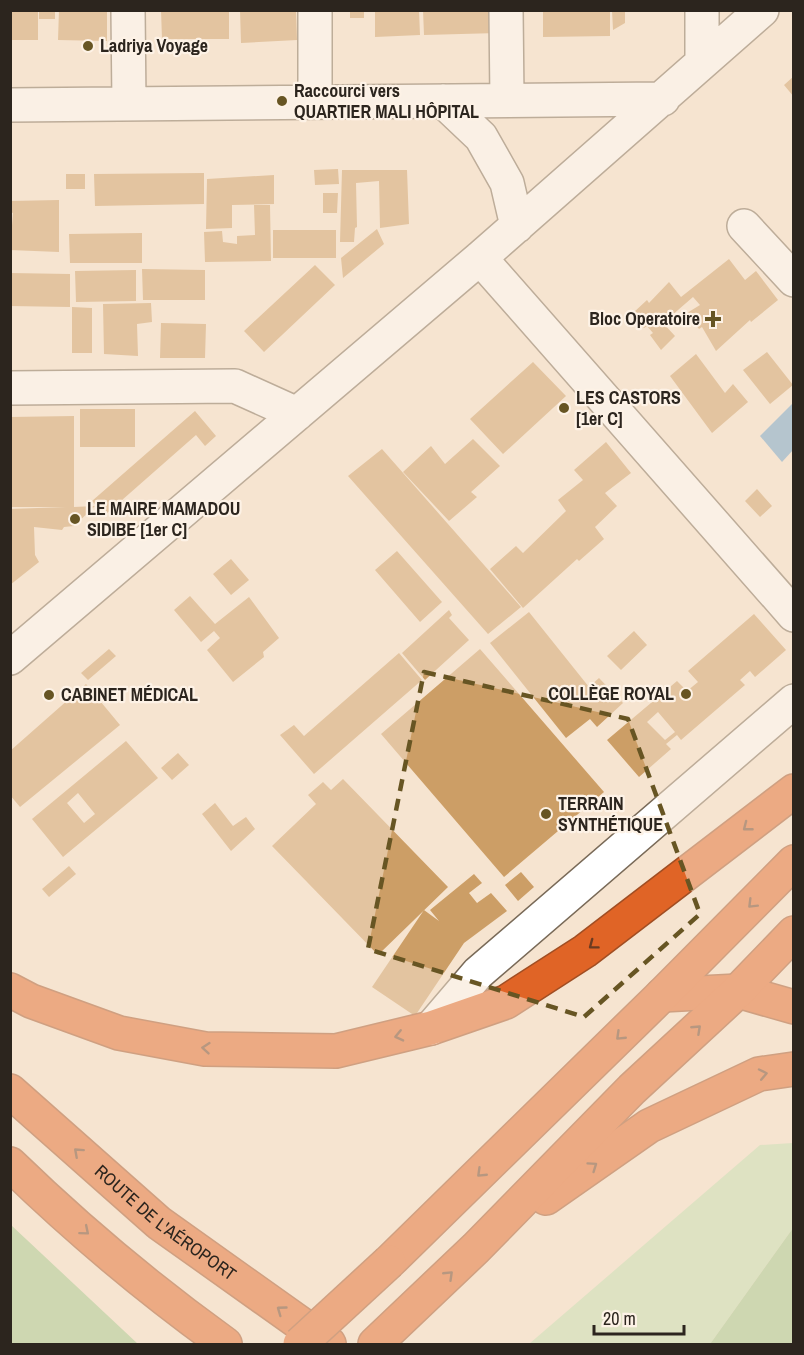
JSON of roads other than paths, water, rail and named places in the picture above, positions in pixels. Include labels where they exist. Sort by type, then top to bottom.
[{"type":"highway","points":[[10,990],[31,1001],[119,1033],[205,1049],[336,1051],[431,1028],[506,1002],[585,951],[794,791]]},
{"type":"highway","points":[[300,1344],[389,1262],[662,995],[794,862]]},
{"type":"highway","points":[[375,1344],[476,1248],[632,1089],[738,992],[794,933]]},
{"type":"highway","points":[[662,995],[738,992],[794,1007]]},
{"type":"highway","points":[[476,1248],[649,1126],[759,1074],[794,1069]]},
{"type":"highway","name":"ROUTE DE L'AÉROPORT","points":[[10,1091],[159,1223],[329,1344]]},
{"type":"highway","points":[[10,1164],[58,1209],[183,1314],[225,1344]]},
{"type":"street","points":[[128,10],[129,104]]},
{"type":"street","points":[[315,10],[315,102]]},
{"type":"street","points":[[506,10],[507,100]]},
{"type":"street","points":[[702,10],[702,60]]},
{"type":"street","points":[[10,658],[480,258],[663,99],[702,60],[762,10]]},
{"type":"street","points":[[10,105],[663,99]]},
{"type":"street","points":[[442,101],[481,137],[507,183],[517,226]]},
{"type":"street","points":[[744,226],[794,280]]},
{"type":"street","points":[[480,258],[794,615]]},
{"type":"street","points":[[10,388],[235,386],[297,414]]},
{"type":"street","points":[[431,1028],[478,973],[794,701]]},
{"type":"water","points":[[793,403],[793,450],[782,462],[760,436]]},
{"type":"place","name":"Ladriya Voyage","points":[[88,46]]},
{"type":"place","name":"Raccourci vers QUARTIER MALI HÔPITAL","points":[[282,101]]},
{"type":"place","name":"Bloc Operatoire","points":[[713,319]]},
{"type":"place","name":"LES CASTORS [1er C]","points":[[564,408]]},
{"type":"place","name":"LE MAIRE MAMADOU SIDIBE [1er C]","points":[[75,519]]},
{"type":"place","name":"COLLÈGE ROYAL","points":[[686,694]]},
{"type":"place","name":"CABINET MÉDICAL","points":[[49,695]]},
{"type":"place","name":"TERRAIN SYNTHÉTIQUE","points":[[546,814]]}]
